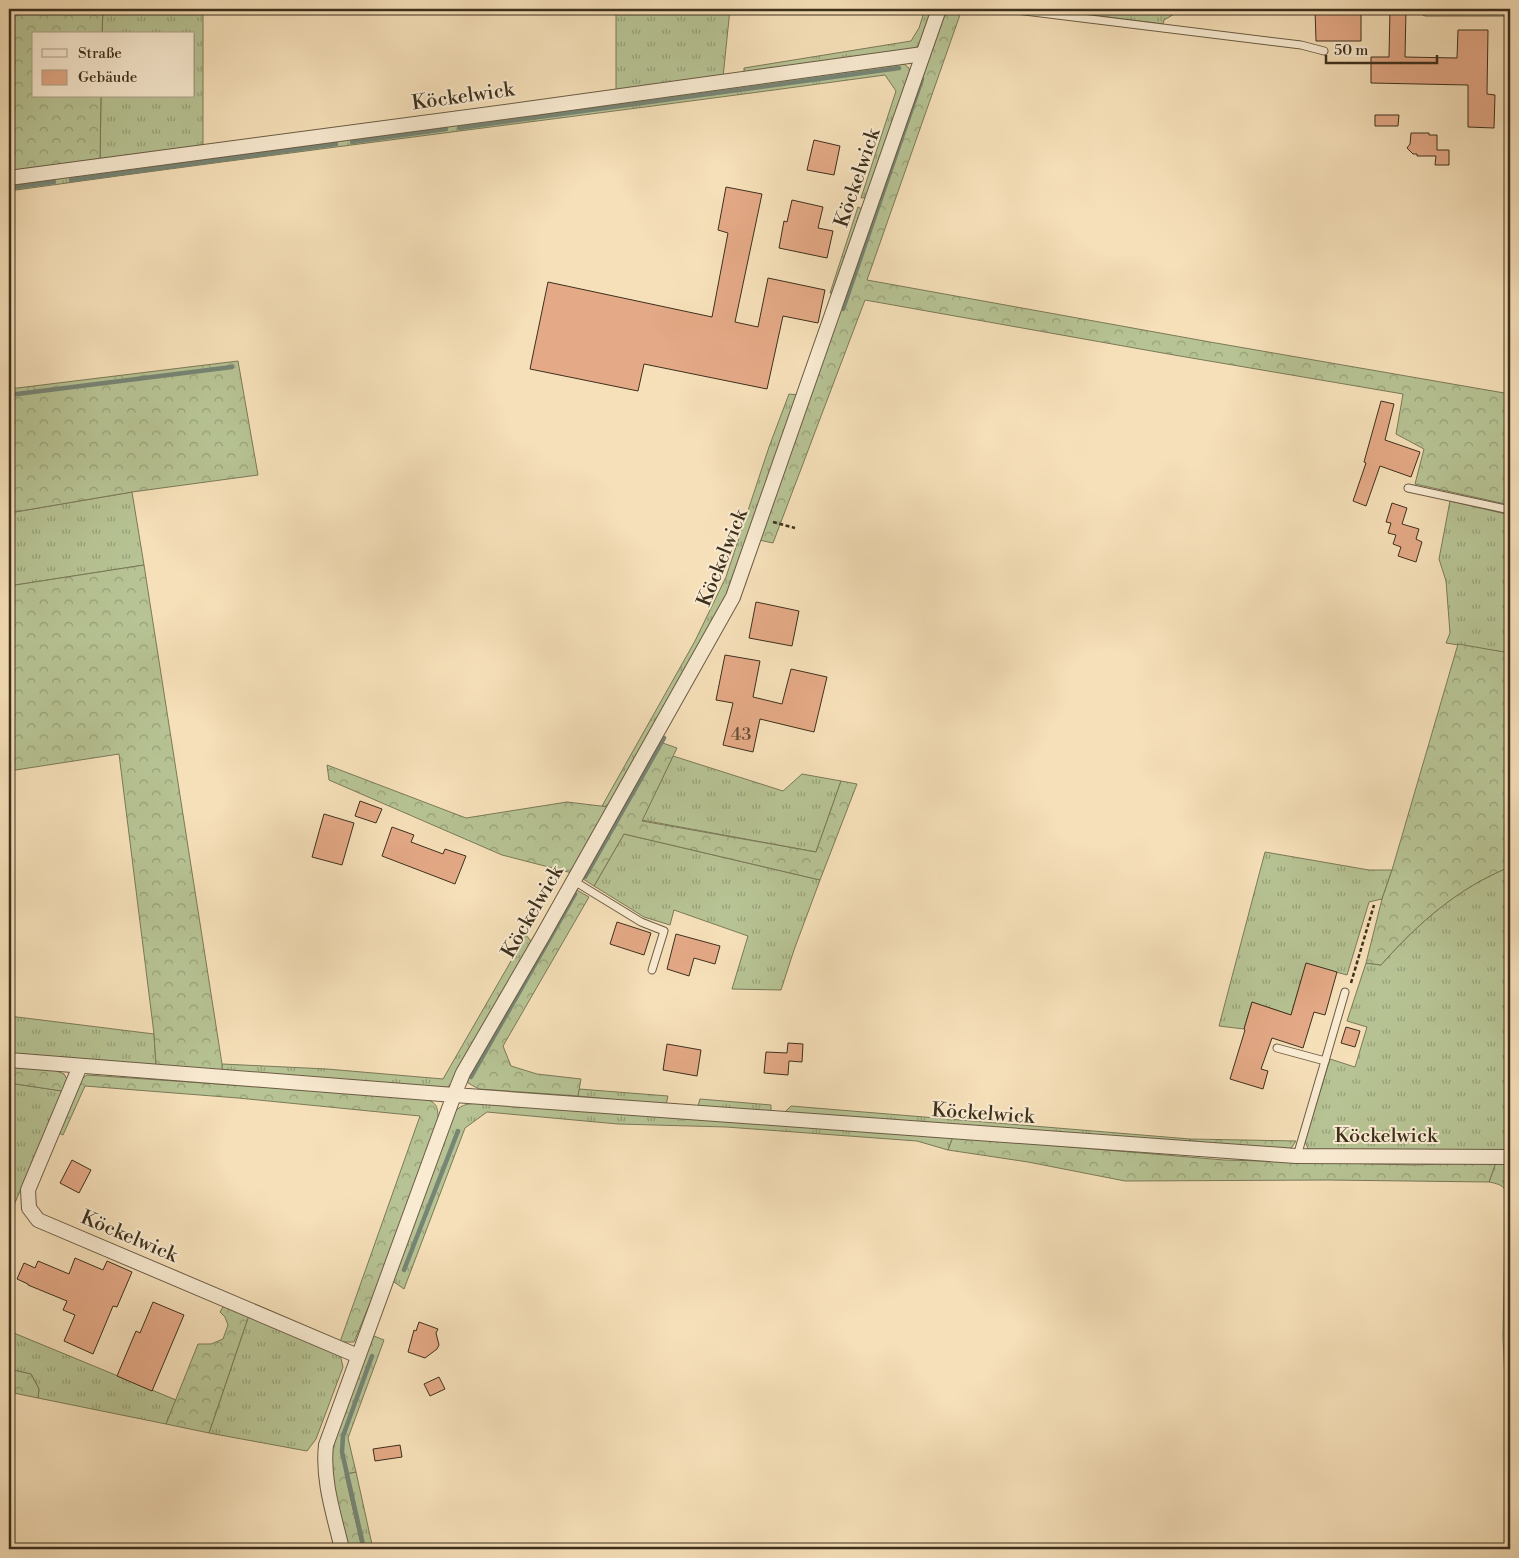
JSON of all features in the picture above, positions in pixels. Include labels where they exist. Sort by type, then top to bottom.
[{"type":"street","name":"Köckelwick","points":[[342,1549],[326,1478],[324,1457],[326,1445],[454,1095],[463,1073],[574,881],[733,597],[940,9]]},
{"type":"street","name":"Köckelwick","points":[[9,178],[923,54]]},
{"type":"street","name":"Köckelwick","points":[[9,1060],[454,1095],[1296,1156],[1510,1157]]},
{"type":"street","name":"Köckelwick","points":[[80,1066],[28,1190],[29,1208],[38,1220],[358,1356]]},
{"type":"lane","points":[[1009,9],[1301,45],[1324,51]]},
{"type":"lane","points":[[1426,12],[1510,12]]},
{"type":"lane","points":[[1408,488],[1510,510]]},
{"type":"lane","points":[[574,881],[641,922],[664,931],[652,970]]},
{"type":"lane","points":[[1296,1156],[1345,992]]},
{"type":"lane","points":[[1277,1048],[1325,1062]]},
{"type":"path","points":[[760,519],[795,528]]},
{"type":"path","points":[[1345,992],[1353,979],[1374,906]]},
{"type":"green space","points":[[9,9],[103,9],[102,32],[32,32],[32,98],[101,98],[100,160],[9,172]]},
{"type":"green space","points":[[103,9],[203,9],[203,145],[100,160],[101,98],[195,98],[195,32],[102,32]]},
{"type":"green space","points":[[616,9],[730,9],[723,77],[616,92]]},
{"type":"green space","points":[[925,9],[933,9],[928,26],[920,43],[911,51],[744,74],[744,68],[911,41],[919,28]]},
{"type":"green space","points":[[944,9],[962,9],[867,280],[1510,394],[1510,505],[1415,484],[1424,449],[1396,434],[1403,394],[865,300],[773,543],[759,540]]},
{"type":"green space","points":[[1045,9],[1183,9],[1164,20],[1163,24]]},
{"type":"green space","points":[[904,64],[909,68],[910,76],[869,197],[861,198],[896,91],[885,75],[9,191],[9,181]]},
{"type":"green space","points":[[858,207],[862,209],[835,295],[830,293]]},
{"type":"green space","points":[[238,361],[258,475],[132,492],[9,513],[9,389]]},
{"type":"green space","points":[[789,394],[799,395],[736,575],[710,634],[609,807],[602,806],[695,641],[726,577],[769,447]]},
{"type":"green space","points":[[132,492],[144,565],[9,586],[9,513]]},
{"type":"green space","points":[[1450,501],[1510,515],[1510,653],[1446,643],[1450,633],[1446,581],[1439,559]]},
{"type":"green space","points":[[144,565],[222,1071],[156,1065],[154,1034],[119,754],[9,771],[9,586]]},
{"type":"green space","points":[[1458,644],[1510,653],[1510,867],[1473,885],[1440,908],[1409,935],[1381,965],[1366,963],[1382,899]]},
{"type":"green space","points":[[657,741],[677,748],[642,821],[816,852],[841,781],[857,784],[820,880],[624,834],[594,886],[580,877]]},
{"type":"green space","points":[[673,756],[783,791],[802,774],[841,781],[816,852],[642,820]]},
{"type":"green space","points":[[327,765],[466,818],[567,802],[609,807],[572,873],[502,855],[329,780]]},
{"type":"green space","points":[[624,834],[820,880],[781,990],[732,989],[748,936],[674,910],[670,925],[644,917],[594,886]]},
{"type":"green space","points":[[1265,852],[1369,870],[1392,870],[1382,899],[1369,902],[1347,975],[1306,964],[1291,1015],[1252,1002],[1244,1029],[1219,1026]]},
{"type":"green space","points":[[1510,867],[1510,1150],[1310,1151],[1305,1141],[1330,1059],[1355,1067],[1367,1027],[1347,1021],[1366,963],[1381,965],[1409,935],[1440,908],[1473,885]]},
{"type":"green space","points":[[573,888],[589,897],[503,1046],[511,1066],[537,1074],[581,1079],[578,1096],[479,1089],[468,1083],[468,1074]]},
{"type":"green space","points":[[526,935],[531,941],[531,947],[453,1081],[447,1088],[222,1071],[222,1064],[327,1069],[443,1079]]},
{"type":"green space","points":[[9,1016],[154,1034],[156,1065],[9,1053]]},
{"type":"green space","points":[[9,1066],[54,1070],[64,1074],[67,1079],[62,1091],[9,1083]]},
{"type":"green space","points":[[87,1075],[422,1098],[430,1101],[437,1107],[438,1119],[386,1264],[354,1342],[340,1342],[420,1116],[238,1098],[85,1086],[63,1135],[55,1131],[78,1081]]},
{"type":"green space","points":[[9,1083],[62,1091],[9,1217]]},
{"type":"green space","points":[[579,1089],[668,1096],[666,1105],[578,1096]]},
{"type":"green space","points":[[700,1099],[771,1105],[771,1113],[698,1106]]},
{"type":"green space","points":[[484,1103],[953,1137],[948,1150],[917,1141],[726,1127],[618,1124],[487,1112],[465,1128],[404,1289],[394,1282],[394,1270],[454,1113],[464,1105]]},
{"type":"green space","points":[[791,1106],[1190,1139],[1189,1144],[785,1114]]},
{"type":"green space","points":[[953,1137],[1224,1160],[1414,1165],[1496,1162],[1489,1182],[1328,1180],[1125,1181],[1028,1162],[948,1150]]},
{"type":"green space","points":[[1190,1139],[1296,1141],[1289,1149],[1190,1144]]},
{"type":"green space","points":[[1496,1162],[1510,1162],[1510,1224],[1505,1225],[1507,1200],[1504,1188],[1489,1182]]},
{"type":"green space","points":[[1510,1224],[1510,1498],[1503,1337],[1505,1225]]},
{"type":"green space","points":[[224,1305],[249,1315],[209,1433],[166,1424],[198,1344],[211,1344],[223,1339],[228,1325],[225,1317],[220,1312]]},
{"type":"green space","points":[[249,1315],[340,1354],[343,1367],[316,1439],[307,1451],[209,1433]]},
{"type":"green space","points":[[9,1331],[176,1400],[166,1424],[38,1398],[39,1389],[31,1374],[9,1369]]},
{"type":"green space","points":[[374,1336],[384,1340],[348,1438],[356,1472],[345,1474],[362,1549],[347,1549],[331,1481],[330,1450],[361,1361]]},
{"type":"green space","points":[[9,1369],[31,1374],[39,1389],[38,1398],[9,1392]]},
{"type":"green space","points":[[356,1472],[373,1549],[362,1549],[345,1474]]},
{"type":"building","points":[[1315,9],[1361,9],[1361,41],[1316,41]]},
{"type":"building","points":[[1390,9],[1406,9],[1405,57],[1457,58],[1458,30],[1488,30],[1487,94],[1495,95],[1494,128],[1468,127],[1468,85],[1371,83],[1371,57],[1389,57]]},
{"type":"building","points":[[1375,115],[1399,115],[1398,126],[1375,126]]},
{"type":"building","points":[[1411,133],[1437,135],[1437,150],[1449,150],[1449,165],[1435,165],[1436,156],[1417,156],[1417,154],[1413,154],[1407,148],[1410,144]]},
{"type":"building","points":[[814,140],[840,146],[834,175],[807,170]]},
{"type":"building","points":[[726,187],[762,194],[735,322],[758,327],[768,278],[825,290],[818,323],[783,316],[767,389],[644,364],[638,391],[530,369],[548,282],[712,317],[728,233],[718,230]]},
{"type":"building","points":[[792,200],[823,207],[818,228],[833,231],[827,258],[779,248],[784,221],[787,222]]},
{"type":"building","points":[[1381,401],[1394,404],[1385,440],[1420,452],[1411,477],[1380,466],[1366,506],[1353,501],[1366,463],[1364,462]]},
{"type":"building","points":[[1392,503],[1407,508],[1402,524],[1419,529],[1416,539],[1422,542],[1416,562],[1398,556],[1401,547],[1393,544],[1396,535],[1388,533],[1391,523],[1386,522]]},
{"type":"building","points":[[756,602],[799,611],[792,646],[749,638]]},
{"type":"building","points":[[725,655],[760,661],[753,697],[782,704],[791,669],[827,677],[814,732],[760,719],[753,752],[723,745],[733,703],[716,700]]},
{"type":"building","points":[[360,801],[382,809],[376,823],[355,816]]},
{"type":"building","points":[[324,814],[354,823],[342,865],[312,857]]},
{"type":"building","points":[[392,827],[414,835],[411,842],[443,854],[445,849],[466,856],[455,884],[382,856]]},
{"type":"building","points":[[617,922],[651,933],[644,955],[610,944]]},
{"type":"building","points":[[676,934],[720,946],[715,964],[694,958],[689,976],[667,969]]},
{"type":"building","points":[[1306,963],[1337,972],[1325,1015],[1314,1012],[1303,1048],[1272,1038],[1261,1069],[1268,1071],[1263,1089],[1230,1079],[1252,1002],[1291,1015]]},
{"type":"building","points":[[1346,1027],[1360,1031],[1355,1047],[1341,1043]]},
{"type":"building","points":[[788,1043],[803,1044],[802,1062],[789,1061],[788,1075],[764,1073],[766,1052],[787,1053]]},
{"type":"building","points":[[667,1044],[701,1050],[697,1076],[663,1070]]},
{"type":"building","points":[[72,1160],[91,1170],[79,1193],[60,1183]]},
{"type":"building","points":[[75,1258],[103,1270],[107,1261],[132,1272],[117,1307],[113,1306],[93,1354],[64,1341],[75,1315],[63,1310],[67,1301],[17,1279],[24,1263],[35,1268],[38,1261],[69,1274]]},
{"type":"building","points":[[153,1302],[184,1315],[152,1391],[117,1376],[136,1331],[140,1333]]},
{"type":"building","points":[[419,1322],[438,1329],[436,1333],[439,1345],[437,1349],[425,1358],[408,1352],[414,1330],[416,1331]]},
{"type":"building","points":[[439,1377],[445,1389],[430,1396],[424,1384]]},
{"type":"building","points":[[400,1445],[402,1457],[375,1461],[373,1449]]},
{"type":"waterway","points":[[459,128],[899,68]]},
{"type":"waterway","points":[[843,309],[922,79]]},
{"type":"waterway","points":[[352,142],[446,129]]},
{"type":"waterway","points":[[71,180],[336,144]]},
{"type":"waterway","points":[[9,188],[54,182]]},
{"type":"waterway","points":[[9,395],[232,367]]},
{"type":"waterway","points":[[585,877],[664,738]]},
{"type":"waterway","points":[[471,1077],[575,894]]},
{"type":"waterway","points":[[404,1270],[458,1131]]},
{"type":"waterway","points":[[364,1549],[342,1452],[343,1436],[372,1356]]}]
